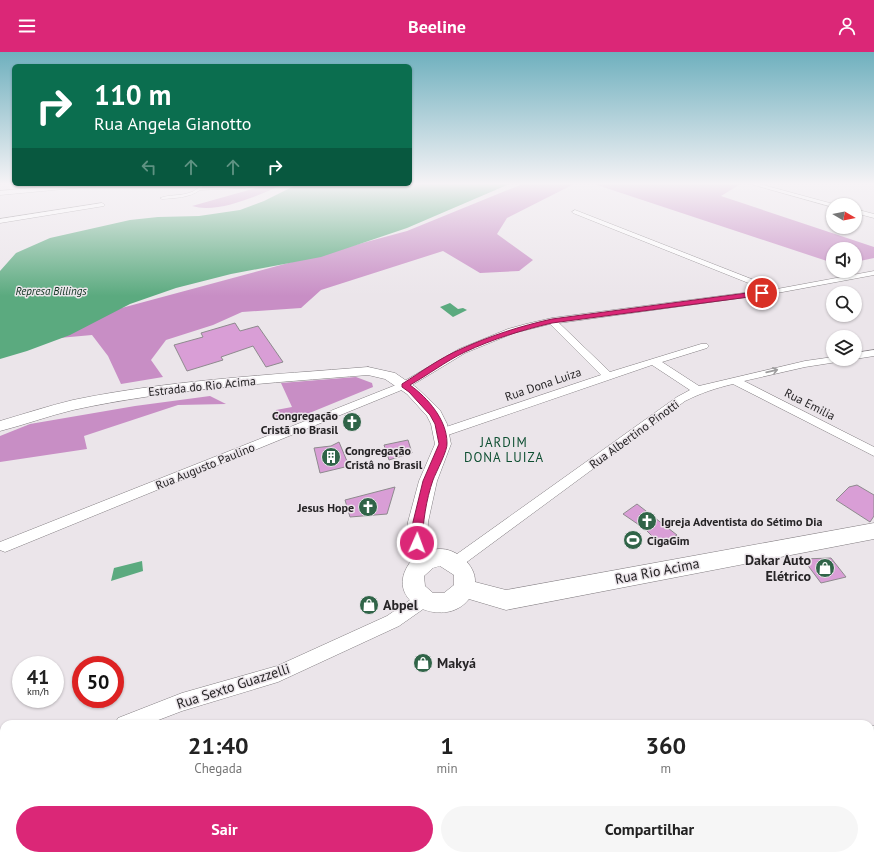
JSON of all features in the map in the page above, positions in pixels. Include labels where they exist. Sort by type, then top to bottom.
[{"type":"main road","name":"Estrada do Rio Acima","points":[[0,426],[84,403],[206,384],[368,371],[390,376],[405,385]]},
{"type":"main road","points":[[405,385],[434,414],[439,424],[443,444],[428,481],[418,522],[417,543],[424,561]]},
{"type":"main road","name":"Rua Rio Acima","points":[[464,588],[506,600],[874,531]]},
{"type":"main road","name":"Rua Rio Acima","points":[[852,535],[874,541]]},
{"type":"main road","points":[[440,557],[455,562],[461,568],[464,575],[464,588],[458,597],[442,603],[432,603],[424,600],[418,595],[412,580],[418,566],[424,561],[440,557]]},
{"type":"street","points":[[597,221],[777,291]]},
{"type":"street","name":"Rua Augusto Paulino","points":[[5,546],[405,385],[462,351],[511,331],[552,321],[777,291],[874,273]]},
{"type":"street","points":[[552,321],[608,376]]},
{"type":"street","name":"Rua Dona Luiza","points":[[440,433],[608,376],[704,346]]},
{"type":"street","points":[[862,355],[874,354]]},
{"type":"street","name":"Rua Albertino Pinotti","points":[[455,562],[681,399],[698,390],[734,380],[826,361]]},
{"type":"street","points":[[654,362],[698,390]]},
{"type":"street","name":"Rua Emilia","points":[[734,380],[874,452]]},
{"type":"street","name":"Rua Sexto Guazzelli","points":[[135,720],[182,702],[278,674],[393,621],[405,613],[410,607],[424,600]]},
{"type":"shaded area","points":[[432,221],[505,221],[497,234],[533,260],[519,271],[480,273],[443,251],[321,290],[301,308],[242,312],[213,325],[166,340],[151,360],[163,377],[121,384],[108,356],[92,335],[59,338],[77,320],[407,231]]},
{"type":"shaded area","points":[[705,221],[795,221],[826,231],[826,234],[835,234],[859,242],[826,242],[826,261]]},
{"type":"shaded area","points":[[862,243],[874,247],[874,258],[862,261]]},
{"type":"shaded area","points":[[356,377],[372,383],[373,387],[307,414],[274,420],[276,410],[292,407],[281,383]]},
{"type":"shaded area","points":[[210,396],[226,404],[178,405],[84,436],[87,449],[0,462],[0,436],[30,424],[135,406]]},
{"type":"water","name":"Represa Billings","points":[[127,221],[424,221],[407,228],[321,257],[231,274],[176,288],[130,304],[70,335],[0,359],[0,271],[16,253],[50,238]]},
{"type":"water","points":[[450,303],[458,309],[463,308],[467,310],[453,317],[440,307]]},
{"type":"water","points":[[142,561],[143,571],[111,581],[114,568]]},
{"type":"building","points":[[235,323],[240,331],[258,326],[283,362],[266,367],[253,346],[221,357],[223,360],[187,371],[174,345],[203,337],[201,333]]},
{"type":"building","points":[[408,440],[412,453],[389,460],[384,445]]},
{"type":"building","name":"Congregação Cristâ no Brasil","points":[[339,442],[349,466],[320,473],[314,448],[331,446]]},
{"type":"building","points":[[857,485],[874,495],[874,516],[870,522],[836,500],[849,487]]},
{"type":"building","name":"Jesus Hope","points":[[395,487],[387,514],[350,517],[345,500]]},
{"type":"building","name":"Igreja Adventista do Sétimo Dia","points":[[637,504],[677,535],[661,545],[645,529],[623,514]]},
{"type":"building","name":"Dakar Auto Elétrico","points":[[831,558],[846,577],[821,583],[803,559]]},
{"type":"place","name":"Congregação Cristã no Brasil","points":[[352,422]]},
{"type":"place","name":"Congregação Cristâ no Brasil","points":[[331,457]]},
{"type":"place","name":"Jesus Hope","points":[[368,507]]},
{"type":"place","name":"Igreja Adventista do Sétimo Dia","points":[[647,521]]},
{"type":"place","name":"CigaGim","points":[[633,540]]},
{"type":"place","name":"Dakar Auto Elétrico","points":[[825,568]]},
{"type":"place","name":"Abpel","points":[[369,605]]},
{"type":"place","name":"Makyá","points":[[423,663]]},
{"type":"district","name":"JARDIM DONA LUIZA","points":[[504,450]]},
{"type":"route","points":[[417,543],[418,522],[428,481],[443,444],[439,424],[434,414],[405,385],[462,351],[511,331],[529,326],[552,321],[762,293]]}]
